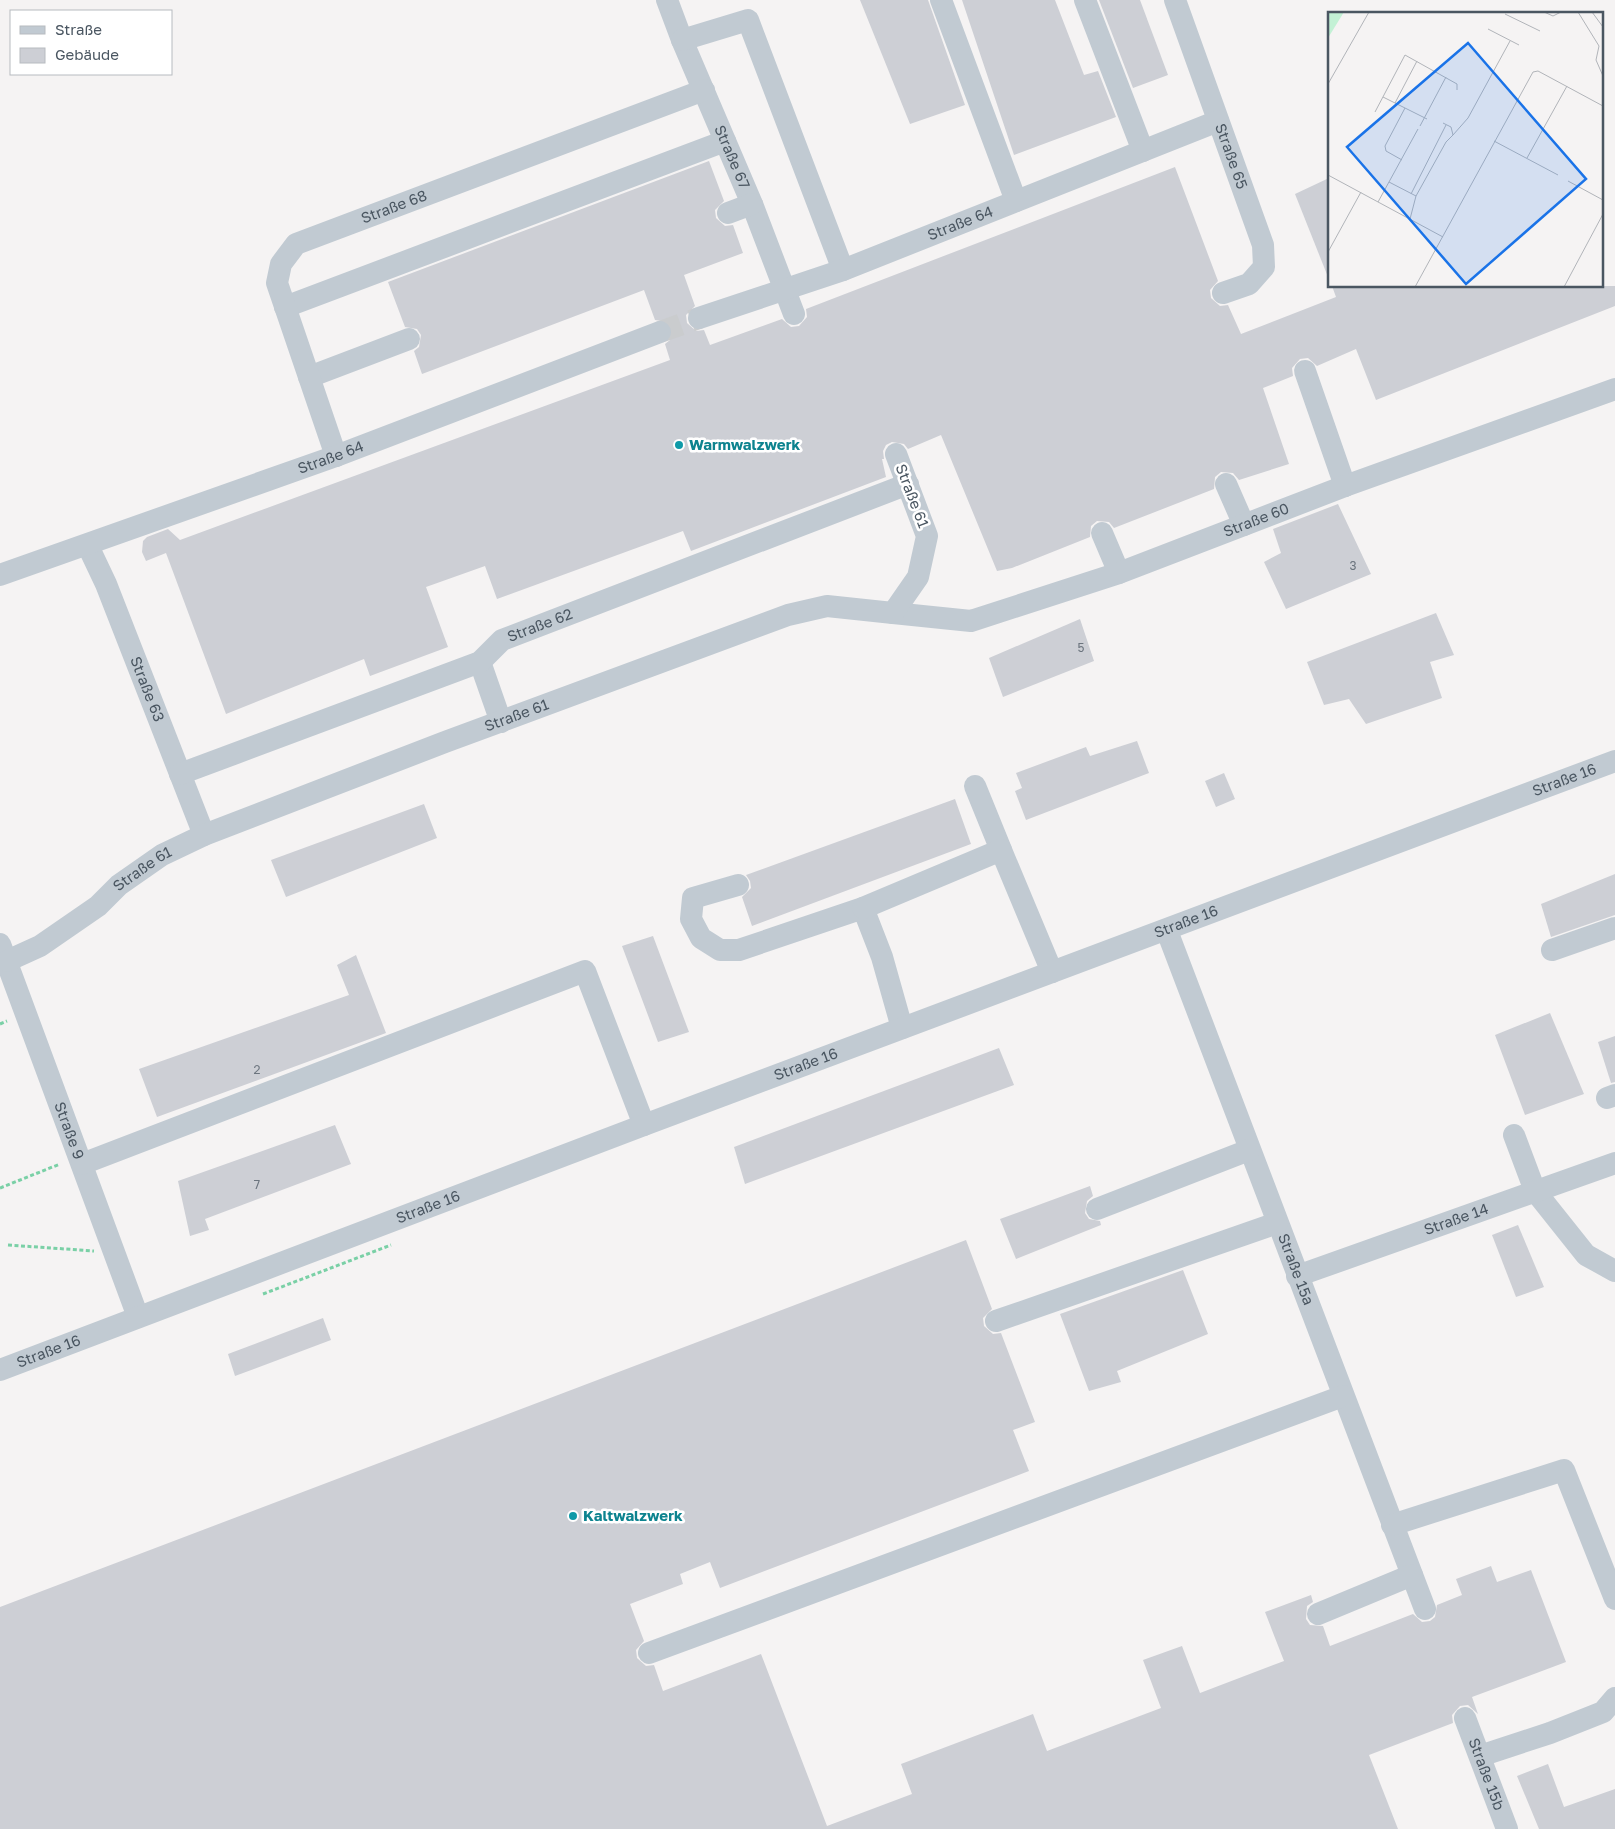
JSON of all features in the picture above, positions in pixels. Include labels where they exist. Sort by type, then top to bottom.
[{"type":"street","name":"Straße 67","points":[[667,0],[682,40],[752,204],[794,314]]},
{"type":"street","points":[[941,0],[1016,201]]},
{"type":"street","points":[[1085,0],[1143,151]]},
{"type":"street","name":"Straße 65","points":[[1175,0],[1263,245],[1264,267],[1249,284],[1223,293]]},
{"type":"street","points":[[682,40],[748,20],[843,270]]},
{"type":"street","name":"Straße 68","points":[[336,456],[277,283],[281,264],[296,244],[704,90]]},
{"type":"street","name":"Straße 64","points":[[700,318],[843,270],[1218,121]]},
{"type":"street","points":[[286,307],[725,141]]},
{"type":"street","points":[[728,213],[752,204]]},
{"type":"street","name":"Straße 64","points":[[0,575],[88,546],[336,456],[660,332]]},
{"type":"street","points":[[309,378],[410,340]]},
{"type":"street","points":[[1305,371],[1345,486]]},
{"type":"street","name":"Straße 60","points":[[894,613],[971,621],[1119,573],[1345,486],[1615,389]]},
{"type":"street","name":"Straße 61","points":[[4,952],[40,946],[98,906],[120,885],[162,855],[204,835],[501,722],[788,616],[827,606],[894,613],[918,577],[927,536],[896,454]]},
{"type":"street","name":"Straße 62","points":[[180,774],[480,662],[502,640],[908,484]]},
{"type":"street","points":[[1226,484],[1244,525]]},
{"type":"street","points":[[1102,533],[1119,573]]},
{"type":"street","name":"Straße 63","points":[[88,546],[106,584],[204,835]]},
{"type":"street","points":[[480,662],[501,722]]},
{"type":"street","name":"Straße 16","points":[[0,1370],[644,1125],[1052,972],[1167,931],[1283,884],[1615,761]]},
{"type":"street","points":[[975,786],[1052,972]]},
{"type":"street","points":[[738,885],[693,898],[691,919],[701,938],[720,950],[739,950],[863,908],[1001,850]]},
{"type":"street","points":[[863,908],[882,957],[902,1028]]},
{"type":"street","points":[[1552,950],[1615,928]]},
{"type":"street","name":"Straße 15a","points":[[1167,931],[1425,1609]]},
{"type":"street","name":"Straße 9","points":[[4,952],[138,1317]]},
{"type":"street","points":[[81,1160],[585,971],[644,1125]]},
{"type":"street","points":[[1514,1135],[1535,1191],[1586,1254],[1615,1270]]},
{"type":"street","points":[[1097,1209],[1249,1150]]},
{"type":"street","name":"Straße 14","points":[[1297,1276],[1615,1163]]},
{"type":"street","points":[[996,1321],[1277,1223]]},
{"type":"street","points":[[649,1653],[1343,1396]]},
{"type":"street","points":[[1392,1525],[1564,1470],[1615,1599]]},
{"type":"street","points":[[1318,1614],[1412,1575]]},
{"type":"street","points":[[1480,1756],[1550,1733],[1603,1712],[1615,1698]]},
{"type":"street","name":"Straße 15b","points":[[1465,1718],[1507,1829]]},
{"type":"path","points":[[0,1188],[81,1160]]},
{"type":"path","points":[[8,1245],[114,1252]]},
{"type":"building","points":[[860,0],[928,0],[965,105],[910,124]]},
{"type":"building","points":[[962,0],[1055,0],[1084,75],[1098,71],[1116,117],[1014,155]]},
{"type":"building","points":[[1099,0],[1140,0],[1168,75],[1133,88]]},
{"type":"building","name":"Warmwalzwerk","points":[[709,161],[724,201],[715,210],[716,218],[725,226],[733,225],[743,253],[684,275],[695,306],[686,315],[687,323],[696,331],[704,330],[710,345],[782,319],[791,327],[799,326],[807,317],[806,309],[1175,167],[1218,281],[1210,290],[1211,298],[1220,306],[1228,305],[1241,334],[1336,297],[1333,288],[1602,288],[1602,286],[1615,286],[1615,306],[1376,400],[1356,349],[1317,366],[1308,358],[1300,359],[1292,368],[1293,376],[1263,388],[1289,464],[1239,480],[1233,473],[1221,472],[1215,477],[1214,489],[1114,528],[1109,522],[1097,521],[1091,526],[1090,537],[1012,568],[997,571],[941,435],[908,449],[904,444],[892,442],[886,445],[883,451],[884,459],[882,459],[886,477],[691,551],[683,531],[497,599],[485,566],[426,587],[448,647],[370,676],[364,659],[226,714],[166,553],[146,561],[142,552],[143,541],[147,537],[168,529],[180,540],[670,360],[665,344],[670,340],[672,328],[668,322],[655,320],[644,290],[422,374],[414,351],[419,347],[421,335],[417,329],[405,327],[388,282]]},
{"type":"building","points":[[1328,178],[1328,277],[1295,194]]},
{"type":"building","points":[[1338,504],[1371,574],[1286,609],[1264,562],[1281,553],[1273,529]]},
{"type":"building","points":[[1436,613],[1454,655],[1430,662],[1442,698],[1366,724],[1349,699],[1324,705],[1307,662]]},
{"type":"building","points":[[1080,619],[1094,661],[1003,697],[989,658]]},
{"type":"building","points":[[1137,741],[1149,773],[1026,820],[1015,791],[1022,788],[1016,773],[1086,747],[1090,756]]},
{"type":"building","points":[[1224,773],[1235,799],[1216,807],[1205,781]]},
{"type":"building","points":[[955,799],[971,844],[752,926],[742,897],[751,888],[750,881],[746,875]]},
{"type":"building","points":[[424,804],[437,838],[286,897],[271,860]]},
{"type":"building","points":[[1615,874],[1615,915],[1551,937],[1541,904]]},
{"type":"building","points":[[653,936],[689,1032],[658,1042],[622,946]]},
{"type":"building","points":[[356,955],[386,1033],[157,1117],[139,1069],[349,995],[337,965]]},
{"type":"building","points":[[1550,1013],[1584,1094],[1525,1115],[1495,1035]]},
{"type":"building","points":[[1615,1036],[1615,1082],[1611,1083],[1598,1042]]},
{"type":"building","points":[[999,1048],[1014,1085],[745,1184],[734,1147]]},
{"type":"building","points":[[335,1125],[351,1164],[205,1219],[209,1230],[190,1236],[178,1181]]},
{"type":"building","points":[[1090,1186],[1093,1196],[1087,1201],[1085,1213],[1089,1219],[1100,1221],[1101,1225],[1016,1259],[1000,1219]]},
{"type":"building","points":[[1518,1225],[1544,1287],[1516,1297],[1492,1235]]},
{"type":"building","name":"Kaltwalzwerk","points":[[966,1240],[992,1309],[983,1318],[984,1326],[993,1334],[1001,1333],[1035,1422],[1013,1430],[1029,1471],[720,1588],[710,1562],[680,1574],[683,1584],[630,1604],[644,1641],[636,1650],[637,1658],[646,1666],[654,1665],[663,1691],[761,1654],[827,1826],[912,1794],[901,1764],[1033,1714],[1047,1751],[1161,1708],[1143,1660],[1182,1646],[1200,1693],[1284,1661],[1265,1612],[1311,1595],[1313,1602],[1307,1606],[1306,1619],[1310,1625],[1323,1626],[1330,1646],[1413,1614],[1422,1622],[1430,1621],[1435,1617],[1437,1605],[1462,1595],[1456,1579],[1491,1566],[1497,1582],[1531,1570],[1566,1662],[1472,1697],[1478,1714],[1468,1705],[1460,1706],[1452,1715],[1453,1723],[1369,1755],[1398,1829],[0,1829],[0,1607]]},
{"type":"building","points":[[1183,1270],[1208,1334],[1117,1371],[1121,1382],[1089,1391],[1060,1314]]},
{"type":"building","points":[[323,1318],[331,1340],[235,1376],[228,1354]]},
{"type":"building","points":[[1548,1764],[1564,1807],[1615,1789],[1615,1829],[1539,1829],[1517,1776]]},
{"type":"tunnel","points":[[660,332],[699,318]]},
{"type":"place","name":"Warmwalzwerk","points":[[679,445]]},
{"type":"place","name":"Kaltwalzwerk","points":[[573,1516]]}]
